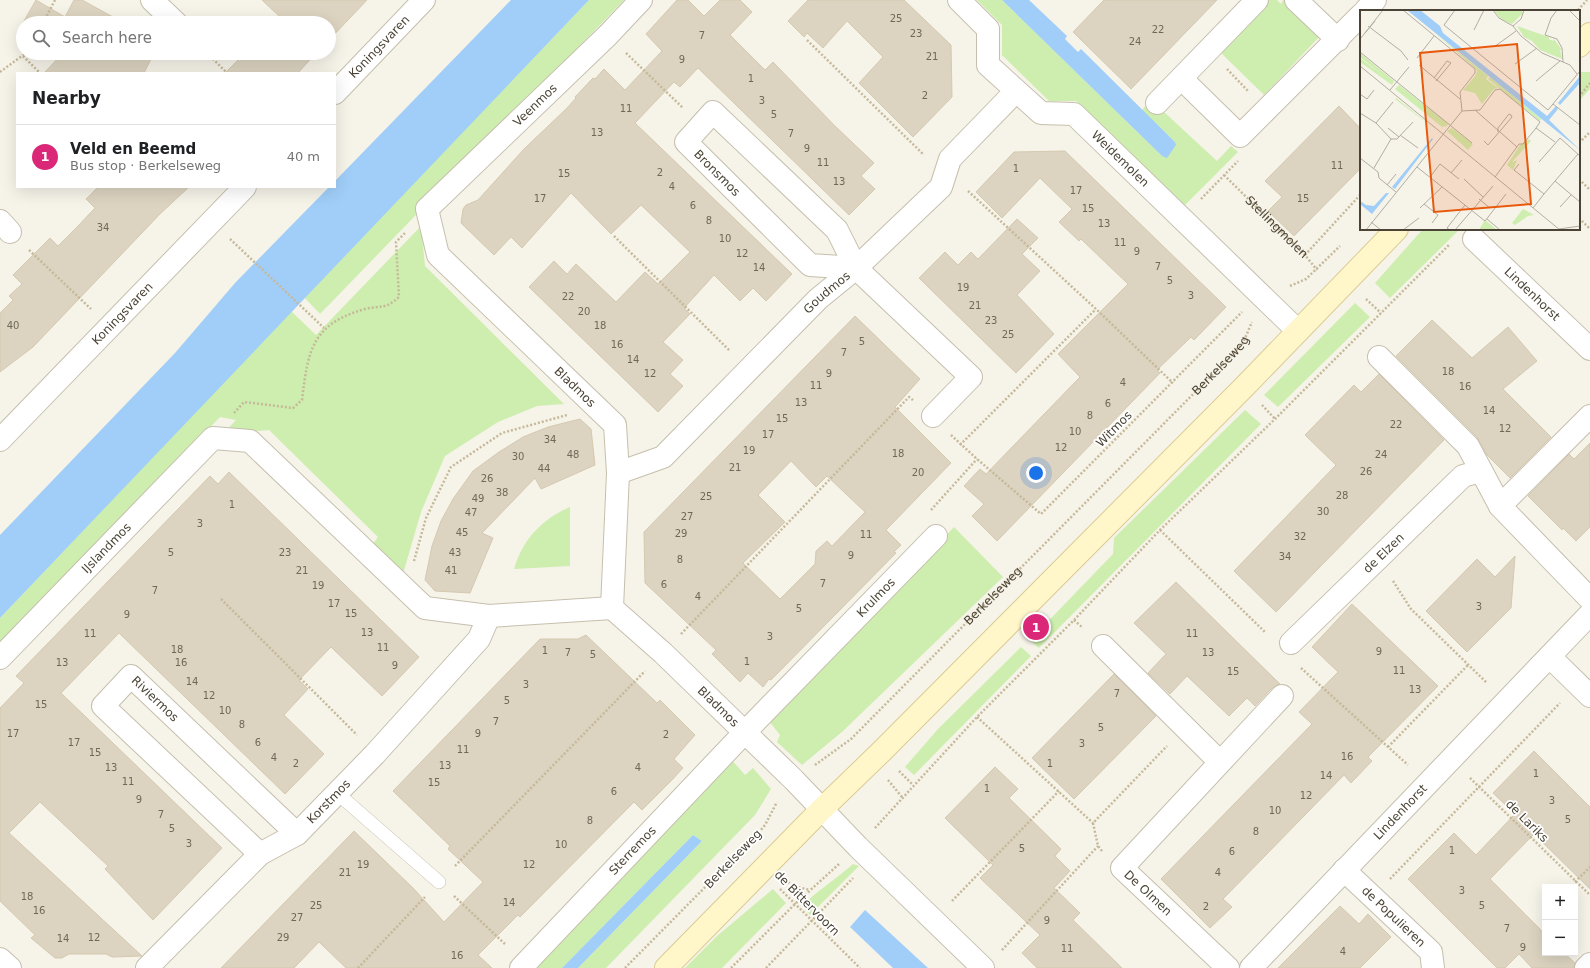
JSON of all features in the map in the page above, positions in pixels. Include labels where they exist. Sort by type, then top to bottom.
[{"type":"street","points":[[152,0],[169,16]]},
{"type":"street","name":"Koningsvaren","points":[[336,92],[424,0]]},
{"type":"street","name":"Veenmos","points":[[428,209],[608,35],[641,0]]},
{"type":"street","name":"Weidemolen","points":[[959,0],[988,29],[988,65],[1041,112],[1074,114],[1298,331]]},
{"type":"street","points":[[1157,103],[1257,0]]},
{"type":"street","points":[[1296,0],[1338,40]]},
{"type":"street","points":[[1366,10],[1376,0]]},
{"type":"street","points":[[1187,84],[1240,136],[1338,40],[1360,16]]},
{"type":"street","points":[[1580,45],[1590,34]]},
{"type":"street","name":"Goudmos","points":[[618,473],[663,457],[818,299],[856,268],[941,187],[950,159],[1016,91]]},
{"type":"street","name":"Bronsmos","points":[[856,268],[810,265],[686,142],[700,125],[713,112],[837,230],[856,268],[971,377],[933,416]]},
{"type":"street","name":"Koningsvaren","points":[[0,440],[244,188]]},
{"type":"street","name":"Bladmos","points":[[428,209],[438,255],[615,425],[618,473],[612,608],[663,653],[745,732],[794,780],[821,810],[865,854],[983,968]]},
{"type":"street","points":[[666,968],[821,810],[1022,612],[1396,230]]},
{"type":"street","name":"Lindenhorst","points":[[1464,240],[1590,349]]},
{"type":"street","points":[[1379,357],[1468,446],[1500,506],[1588,597],[1590,597]]},
{"type":"street","points":[[1500,506],[1590,416]]},
{"type":"street","points":[[212,438],[250,441],[425,608],[489,616],[612,608]]},
{"type":"street","name":"IJslandmos","points":[[0,658],[212,438]]},
{"type":"street","name":"de Elzen","points":[[1291,643],[1463,476],[1481,471]]},
{"type":"street","name":"Krulmos","points":[[745,732],[936,536]]},
{"type":"street","name":"Lindenhorst","points":[[1251,968],[1590,614]]},
{"type":"street","name":"Korstmos","points":[[147,968],[260,854],[296,834],[375,754],[479,638],[489,616]]},
{"type":"street","points":[[1103,646],[1220,762]]},
{"type":"street","points":[[1550,657],[1590,696]]},
{"type":"street","name":"Riviermos","points":[[260,854],[103,706],[131,676],[296,834]]},
{"type":"street","name":"De Olmen","points":[[1228,968],[1122,868],[1282,696]]},
{"type":"street","name":"Sterremos","points":[[523,965],[745,732]]},
{"type":"street","name":"de Populieren","points":[[1344,870],[1431,952],[1433,968]]},
{"type":"street","points":[[0,959],[10,968]]},
{"type":"street","points":[[1586,968],[1590,964]]},
{"type":"lane","points":[[337,793],[439,882]]},
{"type":"path","points":[[47,16],[55,0]]},
{"type":"path","points":[[1578,10],[1587,0]]},
{"type":"path","points":[[608,35],[700,125]]},
{"type":"path","points":[[807,40],[922,154],[946,171],[1096,308],[1173,383]]},
{"type":"path","points":[[1208,51],[1267,110]]},
{"type":"path","points":[[0,72],[17,60]]},
{"type":"path","points":[[27,60],[39,72]]},
{"type":"path","points":[[214,60],[227,72]]},
{"type":"path","points":[[1580,96],[1590,83]]},
{"type":"path","points":[[1580,142],[1590,132]]},
{"type":"path","points":[[1182,219],[1241,157],[1240,136]]},
{"type":"path","name":"Stellingmolen","points":[[1224,175],[1305,255],[1360,195]]},
{"type":"path","points":[[1580,179],[1590,190]]},
{"type":"path","points":[[212,438],[244,402],[293,408],[302,400],[306,372],[312,347],[324,328],[347,316],[366,309],[390,306],[399,297],[396,242],[428,209]]},
{"type":"path","points":[[1580,219],[1590,228]]},
{"type":"path","points":[[5,226],[110,327]]},
{"type":"path","points":[[614,236],[749,370]]},
{"type":"path","points":[[766,968],[812,922],[865,854],[912,785],[977,717],[1074,620],[1160,530],[1280,413],[1464,240]]},
{"type":"path","name":"Berkelseweg","points":[[753,840],[765,826],[782,793],[794,780],[850,740],[1233,354],[1243,343],[1252,321],[1264,299],[1306,279],[1344,243]]},
{"type":"path","points":[[242,251],[324,328]]},
{"type":"path","points":[[1305,255],[1317,270]]},
{"type":"path","name":"Witmos","points":[[936,536],[922,520],[977,459],[1041,514],[1173,383],[1264,299]]},
{"type":"path","points":[[960,445],[1096,308]]},
{"type":"path","points":[[358,968],[439,882],[663,653],[909,397]]},
{"type":"path","points":[[405,590],[426,518],[451,466],[502,433],[595,407]]},
{"type":"path","points":[[1378,558],[1411,609],[1506,702]]},
{"type":"path","points":[[221,599],[375,754]]},
{"type":"path","points":[[1388,747],[1468,665]]},
{"type":"path","points":[[1373,897],[1563,700]]},
{"type":"path","points":[[977,717],[1093,823],[1098,846],[1122,868]]},
{"type":"path","points":[[1093,823],[1186,728]]},
{"type":"path","name":"de Lariks","points":[[1452,758],[1479,787],[1590,895]]},
{"type":"path","points":[[934,920],[1058,791]]},
{"type":"path","points":[[1001,951],[1098,846]]},
{"type":"path","name":"Berkelseweg","points":[[625,968],[741,851]]},
{"type":"path","name":"de Bittervoorn","points":[[741,851],[860,968]]},
{"type":"path","points":[[732,968],[795,904],[865,854]]},
{"type":"path","points":[[1575,882],[1590,867]]},
{"type":"path","points":[[439,882],[523,965]]},
{"type":"green space","points":[[589,0],[624,0],[320,314],[304,297]]},
{"type":"green space","points":[[977,0],[1002,0],[1162,156],[1175,142],[1142,110],[1151,100],[1217,161],[1231,146],[1238,152],[1184,206],[1076,101],[1049,101],[1002,55],[1002,25]]},
{"type":"green space","points":[[1267,0],[1277,0],[1281,4],[1283,0],[1286,0],[1322,34],[1264,95],[1217,49]]},
{"type":"green space","points":[[1580,72],[1590,72],[1590,89],[1580,100]]},
{"type":"green space","points":[[421,226],[425,266],[564,404],[537,406],[498,422],[445,456],[421,512],[403,574],[372,545],[378,537],[269,430],[223,434],[236,420],[220,417],[0,643],[0,618],[291,311],[316,335]]},
{"type":"green space","points":[[1422,230],[1459,230],[1390,298],[1375,283]]},
{"type":"green space","points":[[1355,303],[1370,317],[1278,407],[1264,395]]},
{"type":"green space","points":[[1245,410],[1261,424],[1039,648],[1030,640],[1113,554],[1114,538]]},
{"type":"green space","points":[[570,507],[570,566],[514,569],[523,548],[535,531],[542,524]]},
{"type":"green space","points":[[954,527],[1003,577],[843,731],[802,765],[777,742],[780,735],[769,721]]},
{"type":"green space","points":[[1021,647],[1031,656],[914,775],[905,767],[938,729]]},
{"type":"green space","points":[[730,758],[745,775],[753,768],[771,789],[755,815],[606,968],[578,968],[702,841],[693,835],[562,968],[527,968]]},
{"type":"green space","points":[[853,864],[859,866],[810,915],[802,906]]},
{"type":"green space","points":[[773,889],[786,903],[722,968],[685,968],[717,936]]},
{"type":"water","points":[[511,0],[589,0],[0,618],[0,535],[175,353],[235,283],[328,188],[336,188],[336,180]]},
{"type":"water","points":[[1002,0],[1029,0],[1067,36],[1065,39],[1078,52],[1081,49],[1175,142],[1176,145],[1167,158],[1162,156]]},
{"type":"water","points":[[693,835],[702,841],[578,968],[562,968]]},
{"type":"water","points":[[865,910],[928,968],[893,968],[850,927]]},
{"type":"building","points":[[36,0],[63,16],[27,16]]},
{"type":"building","points":[[74,0],[82,0],[111,16],[66,16]]},
{"type":"building","points":[[262,0],[367,0],[336,33],[336,16],[279,16]]},
{"type":"building","points":[[677,0],[688,0],[704,16],[720,0],[740,0],[752,12],[730,35],[765,70],[773,62],[835,126],[874,163],[861,176],[875,189],[849,215],[698,68],[680,87],[674,82],[635,123],[792,274],[766,301],[753,288],[740,301],[714,275],[684,308],[690,314],[663,342],[683,360],[670,374],[683,386],[658,412],[529,287],[554,261],[567,274],[576,264],[616,302],[645,272],[658,284],[690,252],[641,205],[611,234],[571,193],[522,248],[511,237],[494,255],[461,223],[463,209],[466,205],[478,200],[524,149],[567,108],[593,78],[595,79],[604,69],[625,90],[662,51],[646,34]]},
{"type":"building","points":[[808,0],[904,0],[951,45],[952,97],[913,137],[859,83],[883,57],[847,21],[823,48],[807,33],[804,37],[788,21]]},
{"type":"building","points":[[1104,0],[1217,0],[1131,89],[1073,32]]},
{"type":"building","points":[[56,60],[150,60],[144,72],[45,72]]},
{"type":"building","points":[[238,60],[310,60],[299,72],[226,72]]},
{"type":"building","points":[[1339,106],[1360,128],[1360,169],[1294,236],[1268,211],[1282,197],[1265,181]]},
{"type":"building","points":[[1065,151],[1226,307],[1194,340],[1191,337],[1157,370],[1160,373],[997,541],[972,516],[984,504],[964,486],[980,469],[986,474],[1080,377],[1058,354],[1128,284],[1081,239],[1079,241],[1059,222],[1072,209],[1040,178],[1002,218],[976,192],[1014,152]]},
{"type":"building","points":[[97,188],[188,188],[160,214],[33,347],[0,372],[0,313],[13,300],[9,296],[22,284],[13,275],[50,238],[58,246],[77,227],[95,208],[86,199]]},
{"type":"building","points":[[1017,219],[1038,238],[1022,254],[1040,271],[1017,295],[1054,334],[1016,373],[919,278],[945,252],[958,265],[971,252],[978,259]]},
{"type":"building","points":[[855,316],[920,379],[895,407],[951,463],[886,530],[901,545],[894,552],[896,553],[771,680],[769,679],[763,687],[748,673],[740,682],[712,654],[716,650],[645,583],[644,532]],"holes":[[[791,461],[816,487],[827,476],[865,512],[832,546],[827,541],[816,551],[815,564],[780,599],[743,563],[785,522],[758,495]]]},
{"type":"building","points":[[1432,320],[1472,358],[1508,327],[1537,361],[1503,389],[1551,437],[1510,478],[1487,455],[1477,437],[1396,356]]},
{"type":"building","points":[[1379,374],[1444,440],[1276,612],[1234,571],[1336,465],[1305,435],[1354,385],[1361,392]]},
{"type":"building","points":[[580,419],[591,429],[595,465],[541,489],[535,478],[482,533],[493,538],[470,593],[435,591],[425,580],[432,546],[441,521],[453,499],[473,471],[523,437],[548,427]]},
{"type":"building","points":[[1590,443],[1590,527],[1576,541],[1563,528],[1562,530],[1528,496],[1569,454],[1574,459]]},
{"type":"building","points":[[229,472],[419,657],[382,696],[331,647],[299,680],[308,689],[284,715],[324,754],[285,794],[119,633],[61,693],[222,848],[153,920],[105,869],[108,866],[40,802],[9,833],[142,956],[112,957],[106,954],[69,954],[62,958],[55,958],[31,938],[35,935],[0,901],[0,708],[24,683],[16,676],[210,476],[218,484]]},
{"type":"building","points":[[1515,556],[1511,608],[1467,652],[1426,611],[1477,559],[1495,577]]},
{"type":"building","points":[[1176,582],[1280,684],[1273,687],[1255,706],[1247,698],[1229,716],[1187,676],[1170,694],[1148,673],[1166,654],[1134,623]]},
{"type":"building","points":[[1352,604],[1438,686],[1368,757],[1372,761],[1351,783],[1344,775],[1223,899],[1232,907],[1210,928],[1161,879],[1312,724],[1299,712],[1338,672],[1312,647]]},
{"type":"building","points":[[586,635],[657,703],[660,700],[695,735],[674,759],[683,768],[670,782],[642,810],[634,802],[520,917],[518,915],[478,955],[492,968],[346,968],[319,942],[294,968],[221,968],[354,831],[414,889],[444,922],[483,882],[448,849],[450,846],[393,791],[540,639],[578,639]]},
{"type":"building","points":[[1114,674],[1156,716],[1074,799],[1032,758]]},
{"type":"building","points":[[1534,751],[1590,807],[1590,889],[1534,834],[1490,879],[1542,931],[1542,956],[1567,956],[1575,963],[1574,968],[1532,968],[1519,954],[1505,968],[1497,968],[1408,879],[1454,833],[1476,855],[1515,814],[1493,793]]},
{"type":"building","points":[[995,767],[1018,789],[1009,798],[1061,849],[1055,856],[1070,871],[1054,888],[1080,913],[1073,920],[1122,968],[1037,968],[1022,953],[1040,935],[980,878],[993,865],[945,818]]},
{"type":"building","points":[[1340,906],[1359,924],[1368,914],[1391,937],[1360,968],[1278,968]]},
{"type":"place","name":"Veld en Beemd","points":[[1036,627]]}]
